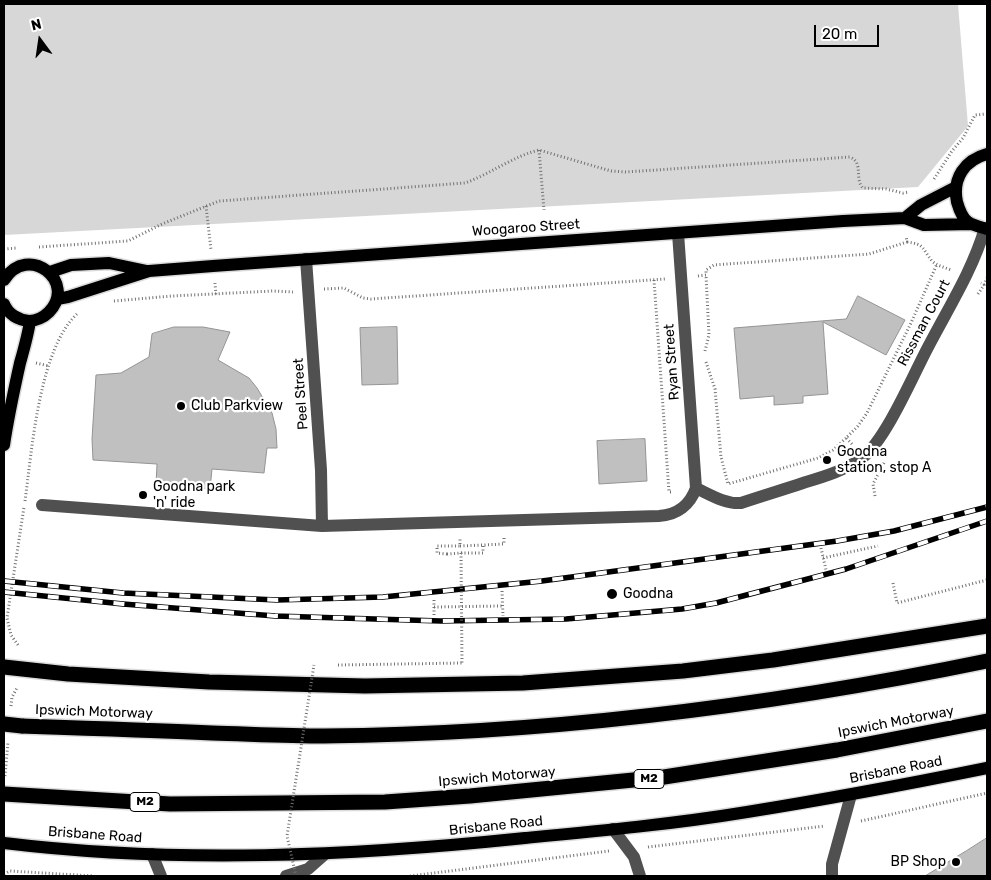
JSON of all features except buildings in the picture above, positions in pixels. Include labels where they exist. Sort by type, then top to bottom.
[{"type":"highway","points":[[4,667],[98,676],[209,682],[365,686],[523,683],[683,671],[764,661],[987,626]]},
{"type":"highway","name":"Ipswich Motorway","points":[[4,724],[323,736],[518,727],[610,720],[734,705],[880,682],[987,661]]},
{"type":"highway","name":"Ipswich Motorway","points":[[9,794],[170,804],[385,802],[470,796],[691,773],[837,750],[987,721]]},
{"type":"main road","points":[[972,224],[960,212],[956,187],[960,174],[967,164],[979,156],[987,154]]},
{"type":"main road","points":[[905,218],[921,205],[956,187]]},
{"type":"main road","name":"Woogaroo Street","points":[[57,299],[150,271],[306,259],[905,218],[924,224],[972,224],[986,228]]},
{"type":"main road","name":"Woogaroo Street","points":[[50,272],[71,265],[109,263],[150,271]]},
{"type":"main road","points":[[4,304],[12,315],[21,320],[39,319],[53,308],[58,290],[50,272],[33,264],[24,264],[5,275]]},
{"type":"main road","points":[[4,445],[30,321]]},
{"type":"main road","name":"Brisbane Road","points":[[4,843],[152,854],[251,856],[399,850],[613,829],[744,812],[987,768]]},
{"type":"street","name":"Rissman Court","points":[[696,488],[733,504],[741,503],[839,471],[871,450],[885,430],[949,305],[966,276],[986,228]]},
{"type":"street","name":"Ryan Street","points":[[678,233],[696,488]]},
{"type":"street","name":"Peel Street","points":[[306,259],[321,470],[322,526]]},
{"type":"street","points":[[42,505],[322,526],[668,516],[685,506],[692,498],[696,488]]},
{"type":"street","points":[[832,876],[832,864],[850,794]]},
{"type":"street","points":[[613,829],[634,857],[640,876]]},
{"type":"street","points":[[152,854],[161,876]]},
{"type":"street","points":[[286,876],[308,869],[325,854]]},
{"type":"path","points":[[930,182],[963,138],[975,114],[987,114]]},
{"type":"path","points":[[539,150],[544,210]]},
{"type":"path","points":[[33,247],[128,241],[162,224],[219,201],[465,183],[484,176],[529,152],[539,150],[611,171],[626,172],[850,157],[856,160],[858,164],[859,183],[863,188],[886,189],[903,193],[915,190]]},
{"type":"path","points":[[704,353],[709,334],[706,270],[714,265],[869,254],[907,242],[903,193]]},
{"type":"path","points":[[4,248],[23,248]]},
{"type":"path","points":[[108,302],[172,296],[344,288],[363,298],[371,299],[706,275]]},
{"type":"path","points":[[984,284],[987,278]]},
{"type":"path","points":[[654,280],[669,492],[728,484],[818,458],[833,450],[846,438]]},
{"type":"path","points":[[18,645],[11,635],[7,618],[39,398],[59,339],[68,323],[82,310]]},
{"type":"path","points":[[705,361],[715,389],[720,458],[728,484]]},
{"type":"path","points":[[458,522],[460,546]]},
{"type":"path","points":[[483,545],[483,553],[437,554],[437,546],[504,544]]},
{"type":"path","points":[[823,558],[878,546]]},
{"type":"path","points":[[821,548],[826,570]]},
{"type":"path","points":[[333,665],[462,663],[462,553]]},
{"type":"path","points":[[893,584],[897,603],[987,580]]},
{"type":"path","points":[[502,591],[503,616]]},
{"type":"path","points":[[434,598],[434,616]]},
{"type":"path","points":[[434,607],[502,606]]},
{"type":"path","points":[[296,876],[287,836],[314,665],[323,665]]},
{"type":"path","points":[[410,876],[843,824],[987,793]]},
{"type":"path","points":[[4,874],[10,871],[94,876]]},
{"type":"shaded area","points":[[4,4],[958,4],[968,126],[918,187],[4,235]]},
{"type":"railway","points":[[4,581],[123,593],[277,600],[383,597],[542,581],[837,541],[894,531],[987,507]]},
{"type":"railway","points":[[4,592],[275,616],[441,621],[566,619],[682,609],[716,603],[846,569],[987,521]]},
{"type":"place","name":"Club Parkview","points":[[181,406]]},
{"type":"place","name":"Goodna station, stop A","points":[[827,460]]},
{"type":"place","name":"Goodna park 'n' ride","points":[[143,495]]},
{"type":"place","name":"Goodna","points":[[612,594]]},
{"type":"place","name":"BP Shop","points":[[956,862]]}]
